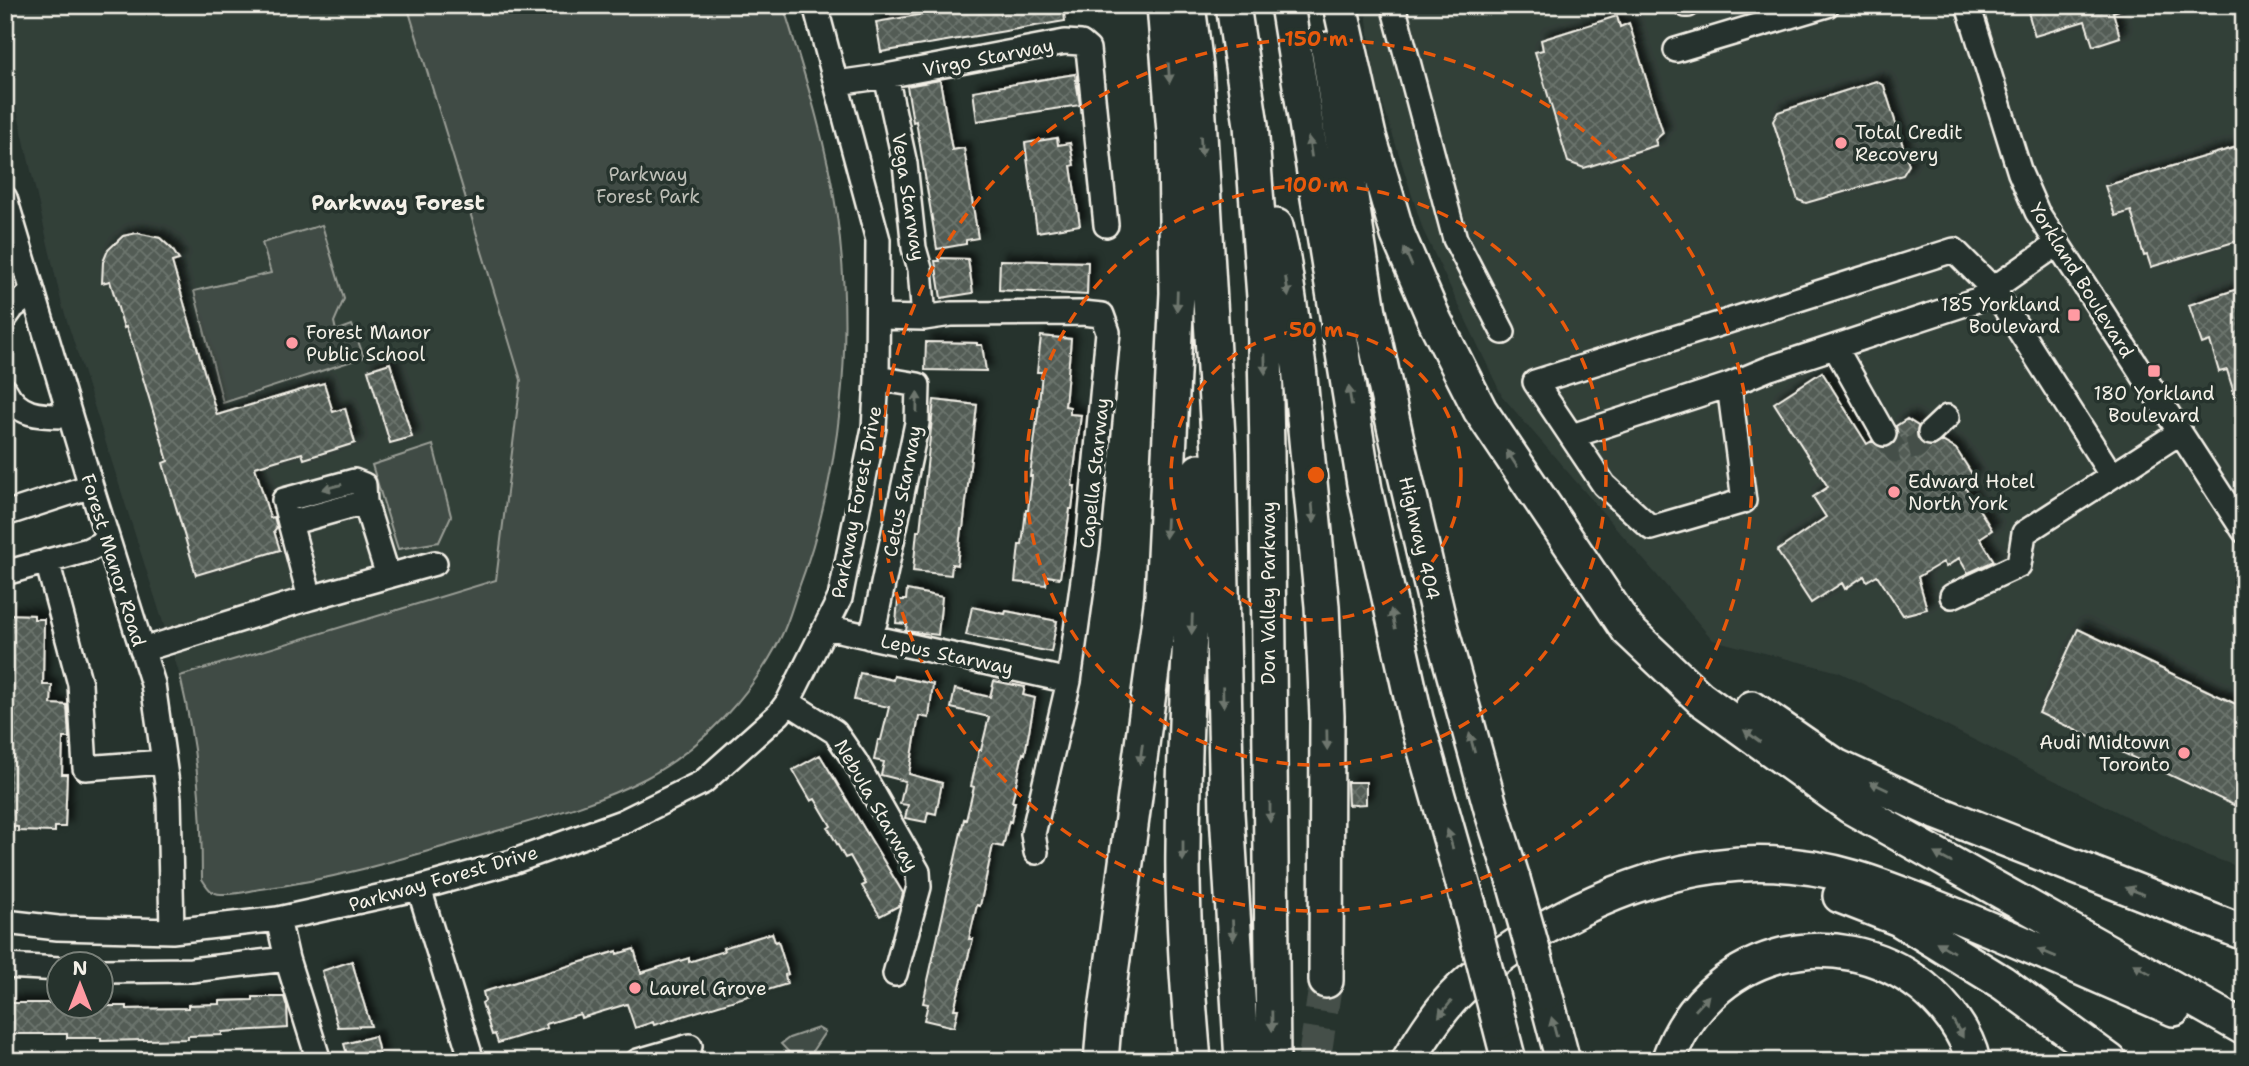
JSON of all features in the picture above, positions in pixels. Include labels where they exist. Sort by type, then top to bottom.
[{"type":"highway","points":[[1101,1061],[1162,597],[1177,293],[1175,145],[1164,5]]},
{"type":"highway","points":[[1188,5],[1196,67],[1219,453],[1227,813],[1242,1061]]},
{"type":"highway","points":[[1233,5],[1251,125],[1283,258],[1299,367],[1322,606],[1327,730],[1326,981]]},
{"type":"highway","points":[[1287,5],[1365,490],[1416,719],[1469,905],[1509,1061]]},
{"type":"highway","name":"Highway 404","points":[[1321,5],[1369,312],[1399,449],[1441,628],[1563,1061]]},
{"type":"highway","points":[[1339,5],[1368,136],[1398,235],[1435,321],[1480,410],[1628,630],[1700,698],[1851,807],[2244,1028]]},
{"type":"highway","name":"Don Valley Parkway","points":[[1251,125],[1264,297],[1273,1061]]},
{"type":"highway","points":[[1194,1061],[1186,959],[1183,851],[1185,752],[1210,286]]},
{"type":"highway","points":[[1550,516],[1601,578],[1707,677],[1836,766],[1938,813],[2244,933]]},
{"type":"highway","points":[[1408,1061],[1426,1031],[1461,989],[1506,952],[1554,922],[1647,881],[1685,870],[1735,865],[1803,866],[1855,878],[1908,896],[2244,1040]]},
{"type":"highway","points":[[1599,900],[1658,887],[1722,881],[1808,888],[1851,898],[1899,919],[2003,983],[2110,1061]]},
{"type":"highway","points":[[1082,1061],[1121,898]]},
{"type":"highway","points":[[1668,1061],[1674,1042],[1686,1022],[1720,984],[1746,967],[1778,956],[1814,950],[1848,951],[1882,961],[1910,976],[1937,999],[1955,1023],[1972,1053],[1973,1061]]},
{"type":"street","name":"Parkway Forest Drive","points":[[5,922],[58,928],[172,931],[278,919],[419,888],[513,862],[622,822],[703,782],[779,714],[788,702],[839,598],[874,428],[877,378],[878,240],[815,5]]},
{"type":"street","points":[[1393,5],[1455,239],[1503,332]]},
{"type":"street","points":[[1676,50],[1826,5]]},
{"type":"street","name":"Yorkland Boulevard","points":[[1968,5],[2020,173],[2037,212],[2244,531]]},
{"type":"street","name":"Virgo Starway","points":[[836,83],[1065,42],[1081,43],[1088,49],[1106,225]]},
{"type":"street","name":"Vega Starway","points":[[886,76],[905,164],[924,318]]},
{"type":"street","name":"Forest Manor Road","points":[[5,198],[10,235],[32,293],[153,684],[169,798],[172,931]]},
{"type":"street","points":[[1572,436],[1977,300],[2057,244]]},
{"type":"street","points":[[1729,385],[1744,500],[1651,528],[1604,485],[1535,382],[1954,250],[1993,289],[2112,476]]},
{"type":"street","points":[[5,318],[13,307],[32,293]]},
{"type":"street","name":"Capella Starway","points":[[878,317],[1082,313],[1102,315],[1108,332],[1088,544],[1069,681],[1033,834],[1036,852]]},
{"type":"street","points":[[1835,347],[1884,434]]},
{"type":"street","name":"Cetus Starway","points":[[869,637],[875,622],[917,422],[918,385],[877,378]]},
{"type":"street","points":[[5,390],[12,404],[26,412],[70,416]]},
{"type":"street","points":[[1930,433],[1947,417]]},
{"type":"street","points":[[1952,596],[2019,565],[2024,533],[2179,433]]},
{"type":"street","points":[[310,598],[284,500],[354,481],[364,485],[365,502],[388,576]]},
{"type":"street","points":[[5,514],[90,486]]},
{"type":"street","points":[[290,523],[365,502]]},
{"type":"street","points":[[5,573],[88,550],[108,540]]},
{"type":"street","points":[[47,561],[80,684],[85,768],[164,762]]},
{"type":"street","points":[[142,650],[435,563]]},
{"type":"street","name":"Lepus Starway","points":[[825,627],[1069,681]]},
{"type":"street","name":"Nebula Starway","points":[[788,702],[835,732],[855,761],[918,872],[919,887],[895,974]]},
{"type":"street","points":[[419,888],[472,1061]]},
{"type":"street","points":[[278,919],[287,959],[319,1061]]},
{"type":"street","points":[[116,971],[191,970],[287,959]]},
{"type":"street","points":[[5,966],[46,968]]},
{"type":"street","points":[[638,1061],[690,1046]]},
{"type":"shaded area","name":"Forest Manor Public School","points":[[5,5],[407,5],[521,380],[496,580],[180,676],[62,305],[5,58]]},
{"type":"shaded area","points":[[1365,5],[2244,5],[2244,869],[2195,851],[1839,672],[1713,640],[1502,396],[1423,230],[1375,79]]},
{"type":"green space","name":"Parkway Forest Park","points":[[407,5],[783,5],[814,107],[826,158],[842,257],[844,355],[841,404],[825,500],[790,615],[770,658],[724,717],[706,735],[666,766],[625,788],[580,806],[415,855],[313,880],[218,894],[210,890],[202,879],[197,777],[191,728],[180,676],[496,580],[521,380]]},
{"type":"green space","points":[[322,225],[344,299],[334,322],[336,331],[352,325],[364,357],[223,403],[194,291],[271,273],[262,243]]},
{"type":"green space","points":[[433,445],[451,516],[439,542],[398,549],[372,465]]},
{"type":"green space","points":[[818,1028],[825,1032],[813,1050],[813,1061],[797,1061],[781,1044],[789,1038]]},
{"type":"building","points":[[979,5],[1063,5],[1065,21],[881,52],[876,22]]},
{"type":"building","points":[[2026,5],[2122,5],[2122,9],[2113,12],[2120,37],[2093,46],[2085,21],[2035,36]]},
{"type":"building","points":[[1617,16],[1620,27],[1629,23],[1663,133],[1655,140],[1657,145],[1584,168],[1568,162],[1535,52],[1543,50],[1541,40]]},
{"type":"building","points":[[1075,74],[1080,105],[977,121],[973,91]]},
{"type":"building","points":[[940,80],[952,150],[964,148],[978,238],[966,240],[966,244],[937,249],[916,121],[913,122],[907,86]]},
{"type":"building","name":"Total Credit Recovery","points":[[1876,81],[1884,86],[1909,165],[1903,175],[1806,203],[1798,200],[1773,121],[1778,112]]},
{"type":"building","points":[[1057,138],[1058,145],[1070,143],[1080,225],[1037,232],[1025,143]]},
{"type":"building","points":[[2240,146],[2244,157],[2244,239],[2151,267],[2147,255],[2144,256],[2131,211],[2115,216],[2105,186]]},
{"type":"building","points":[[137,233],[160,238],[179,260],[172,262],[217,415],[324,383],[333,412],[345,408],[355,443],[304,459],[302,453],[255,467],[270,518],[274,517],[277,527],[274,531],[280,550],[196,575],[163,463],[168,461],[133,345],[126,327],[124,328],[110,281],[102,283],[103,262],[108,250],[123,236]]},
{"type":"building","points":[[938,258],[968,259],[973,293],[941,298],[935,261],[939,261]]},
{"type":"building","points":[[1000,260],[1088,262],[1087,295],[999,290]]},
{"type":"building","points":[[2244,287],[2244,412],[2240,413],[2227,370],[2219,372],[2210,341],[2202,344],[2189,305]]},
{"type":"building","points":[[1041,336],[1071,339],[1065,406],[1070,407],[1070,414],[1081,415],[1072,486],[1075,486],[1060,578],[1047,576],[1046,585],[1015,582],[1032,476],[1042,372],[1037,372]]},
{"type":"building","points":[[926,342],[982,345],[986,371],[925,370]]},
{"type":"building","points":[[390,363],[412,437],[390,443],[368,370]]},
{"type":"building","name":"Edward Hotel North York","points":[[1822,372],[1867,444],[1872,441],[1883,448],[1891,446],[1898,435],[1896,426],[1907,419],[1918,426],[1917,437],[1925,446],[1934,446],[1942,441],[1956,449],[1974,477],[1963,484],[1992,530],[1980,538],[1994,561],[1968,573],[1959,558],[1946,567],[1943,562],[1918,577],[1927,609],[1903,615],[1877,575],[1867,581],[1864,576],[1845,589],[1842,583],[1811,603],[1777,551],[1826,517],[1813,497],[1828,487],[1774,403]]},
{"type":"building","points":[[934,400],[977,405],[963,529],[957,565],[952,564],[951,575],[913,571]]},
{"type":"building","points":[[907,590],[942,597],[938,635],[906,631],[907,624],[896,623],[898,600],[906,600]]},
{"type":"building","points":[[972,607],[1057,621],[1051,652],[966,635]]},
{"type":"building","points":[[5,614],[34,615],[34,619],[44,619],[43,685],[52,685],[51,704],[67,705],[69,738],[63,738],[62,774],[67,774],[65,827],[55,827],[55,832],[18,831],[18,827],[8,826]]},
{"type":"building","name":"Audi Midtown Toronto","points":[[2078,629],[2244,708],[2244,810],[2039,713]]},
{"type":"building","points":[[860,673],[933,684],[929,718],[919,716],[909,774],[942,783],[936,814],[928,812],[926,822],[905,818],[908,805],[900,804],[905,781],[881,775],[884,762],[874,760],[889,707],[854,700]]},
{"type":"building","points":[[994,681],[1025,687],[1023,695],[1035,698],[1025,754],[1023,753],[1012,802],[1015,802],[1011,822],[1009,821],[1003,847],[993,845],[980,906],[977,905],[969,939],[973,939],[954,1009],[958,1009],[954,1027],[924,1020],[928,1004],[923,1003],[964,819],[966,820],[974,787],[971,786],[979,750],[989,717],[951,708],[955,689],[990,697]]},
{"type":"building","points":[[820,755],[903,893],[900,905],[880,916],[862,886],[866,884],[850,856],[845,858],[828,828],[831,826],[815,799],[811,801],[793,770]]},
{"type":"building","points":[[1347,782],[1366,782],[1366,804],[1348,805]]},
{"type":"building","name":"Laurel Grove","points":[[772,933],[775,942],[778,941],[788,974],[785,975],[787,984],[654,1025],[653,1022],[635,1028],[627,1004],[581,1018],[580,1014],[546,1024],[547,1028],[498,1043],[495,1034],[492,1035],[482,1003],[485,1001],[483,992],[617,951],[617,954],[634,949],[641,973],[689,958],[689,962]]},
{"type":"building","points":[[352,961],[371,1026],[338,1027],[322,971]]},
{"type":"building","points":[[253,997],[284,997],[288,1028],[222,1032],[222,1035],[188,1036],[188,1039],[101,1041],[101,1038],[67,1038],[67,1034],[5,1034],[5,1003],[46,1003],[46,1020],[116,1020],[116,1006],[127,1006],[127,1009],[188,1008],[188,1005],[220,1004],[220,1001],[253,1000]]},
{"type":"building","points":[[375,1036],[381,1061],[349,1061],[344,1044]]},
{"type":"tunnel","points":[[1884,434],[1896,451],[1916,447],[1930,433]]},
{"type":"tunnel","points":[[1314,1061],[1326,981]]},
{"type":"place","name":"Total Credit Recovery","points":[[1841,143]]},
{"type":"place","name":"185 Yorkland Boulevard","points":[[2074,315]]},
{"type":"place","name":"Forest Manor Public School","points":[[292,343]]},
{"type":"place","name":"180 Yorkland Boulevard","points":[[2154,371]]},
{"type":"place","name":"Edward Hotel North York","points":[[1894,492]]},
{"type":"place","name":"Audi Midtown Toronto","points":[[2184,753]]},
{"type":"place","name":"Laurel Grove","points":[[635,988]]},
{"type":"district","name":"Parkway Forest","points":[[398,203]]}]
